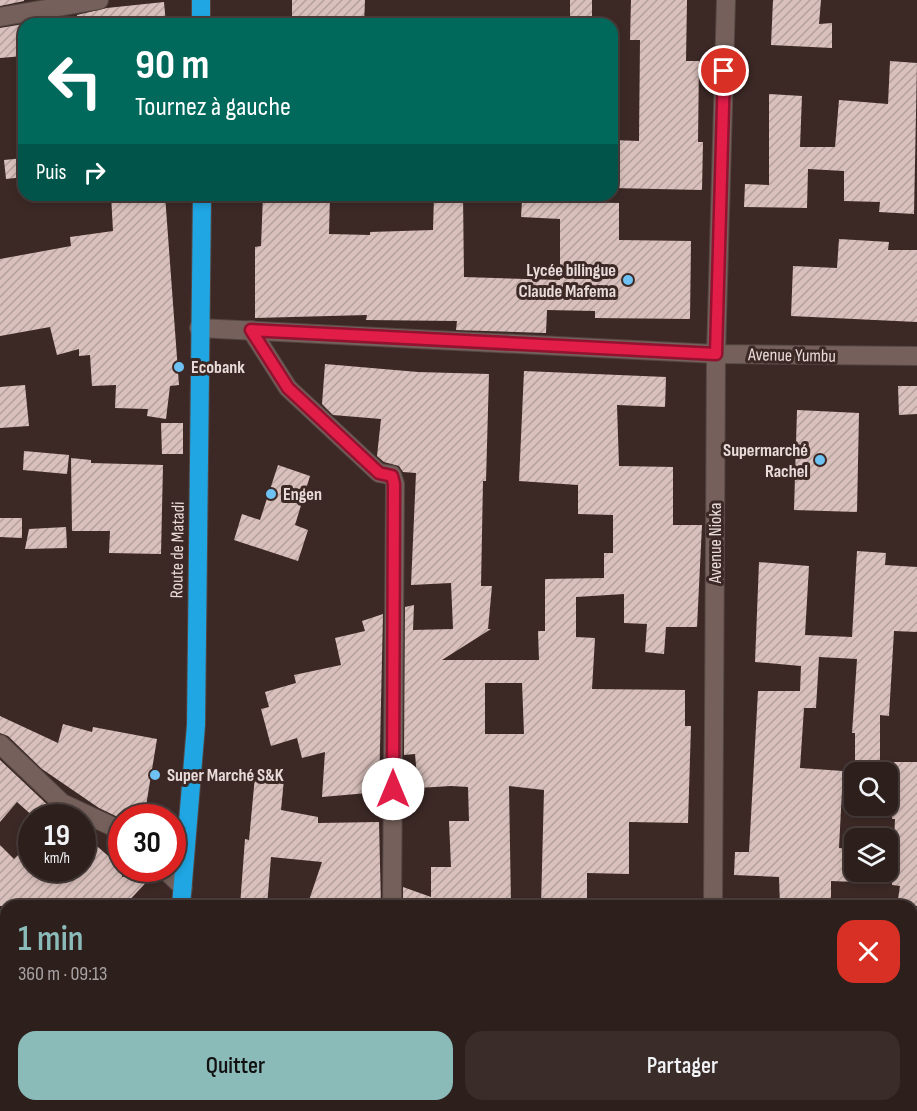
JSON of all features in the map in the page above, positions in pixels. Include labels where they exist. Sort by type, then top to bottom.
[{"type":"highway","points":[[201,0],[201,18]]},
{"type":"highway","name":"Route de Matadi","points":[[182,900],[196,725],[202,201]]},
{"type":"street","points":[[0,17],[99,0]]},
{"type":"street","name":"Avenue Nioka","points":[[713,900],[716,354],[726,0]]},
{"type":"street","name":"Avenue Yumbu","points":[[199,328],[716,354],[917,356]]},
{"type":"street","points":[[251,330],[288,388],[379,473],[392,476],[394,484],[392,900]]},
{"type":"street","points":[[0,744],[62,803],[108,824]]},
{"type":"street","points":[[178,882],[183,887]]},
{"type":"building","points":[[0,0],[24,0],[24,1],[0,6]]},
{"type":"building","points":[[292,0],[365,0],[364,18],[292,18]]},
{"type":"building","points":[[570,0],[592,0],[592,18],[570,18]]},
{"type":"building","points":[[631,0],[687,0],[686,61],[699,61],[698,142],[703,142],[702,190],[618,188],[618,140],[639,141],[640,40],[630,40]]},
{"type":"building","points":[[773,0],[821,0],[819,24],[832,23],[832,48],[771,45]]},
{"type":"building","points":[[164,2],[165,18],[77,18],[77,15],[107,8]]},
{"type":"building","points":[[18,25],[18,56],[0,58],[0,28]]},
{"type":"building","points":[[890,61],[917,63],[914,214],[879,212],[880,202],[844,201],[844,171],[808,169],[807,208],[744,207],[745,184],[769,185],[769,94],[802,96],[800,147],[835,147],[839,100],[888,104]]},
{"type":"building","points":[[18,159],[18,178],[6,179],[4,160]]},
{"type":"building","points":[[111,201],[165,201],[179,385],[170,386],[166,419],[147,416],[148,409],[115,408],[116,385],[92,386],[90,355],[79,356],[79,349],[57,355],[50,327],[0,336],[0,259],[71,246],[70,237],[113,231]]},
{"type":"building","points":[[263,201],[330,201],[329,234],[370,235],[370,232],[433,230],[434,201],[463,201],[464,277],[560,280],[560,219],[521,217],[522,201],[619,203],[619,240],[691,241],[690,319],[595,318],[595,311],[547,310],[546,333],[456,330],[457,321],[366,320],[367,315],[255,318],[255,247],[261,246]]},
{"type":"building","points":[[839,239],[889,242],[888,250],[917,250],[917,322],[791,316],[793,266],[837,268]]},
{"type":"building","points":[[325,364],[418,372],[489,374],[486,481],[483,481],[481,586],[492,586],[488,629],[491,629],[442,660],[539,660],[538,631],[545,631],[545,579],[604,578],[604,553],[613,553],[613,515],[578,514],[578,485],[519,481],[524,371],[666,377],[665,407],[617,405],[619,466],[673,467],[673,525],[702,525],[697,627],[666,627],[664,654],[645,652],[647,624],[624,623],[624,594],[576,597],[576,637],[595,638],[592,689],[685,690],[685,726],[691,726],[688,823],[629,822],[629,874],[587,873],[587,900],[541,900],[544,790],[509,786],[511,900],[403,900],[403,887],[431,897],[431,867],[451,867],[449,821],[469,821],[468,787],[418,788],[415,754],[404,755],[405,607],[414,605],[413,630],[453,629],[451,583],[411,585],[416,473],[403,472],[399,466],[384,462],[377,456],[381,419],[333,415],[322,404]],"holes":[[[485,683],[522,683],[524,734],[485,734]]]},
{"type":"building","points":[[25,385],[29,426],[0,428],[0,387]]},
{"type":"building","points":[[898,386],[917,386],[917,414],[899,415]]},
{"type":"building","points":[[797,410],[859,413],[857,512],[794,510]]},
{"type":"building","points":[[161,423],[183,423],[183,454],[162,454]]},
{"type":"building","points":[[24,451],[69,455],[67,474],[23,470]]},
{"type":"building","points":[[71,458],[91,460],[91,463],[163,465],[161,554],[109,553],[110,531],[72,531]]},
{"type":"building","points":[[278,465],[310,476],[295,525],[308,530],[298,561],[234,540],[242,514],[260,520]]},
{"type":"building","points":[[0,518],[22,518],[22,538],[0,537]]},
{"type":"building","points":[[66,527],[67,548],[25,549],[29,529]]},
{"type":"building","points":[[857,551],[886,553],[885,565],[917,567],[917,632],[894,631],[889,716],[880,715],[880,762],[855,762],[855,733],[852,733],[857,659],[819,657],[816,708],[804,708],[800,768],[843,771],[839,848],[844,849],[844,882],[831,881],[831,900],[780,900],[779,877],[734,875],[735,852],[749,852],[758,691],[800,691],[801,666],[755,662],[759,562],[809,566],[805,635],[852,637]]},
{"type":"building","points":[[383,614],[379,792],[322,797],[325,752],[302,758],[297,738],[271,746],[261,709],[269,707],[265,692],[296,683],[294,675],[341,665],[335,638],[365,631],[362,621]]},
{"type":"building","points":[[0,716],[58,743],[63,724],[92,732],[93,727],[157,739],[146,804],[108,804],[108,812],[99,808],[42,769],[8,736],[0,733]]},
{"type":"building","points":[[0,760],[47,804],[19,804],[17,802],[0,822]]},
{"type":"building","points":[[898,762],[917,762],[917,900],[898,900],[900,886],[892,885],[892,882],[898,882],[898,828],[895,828],[895,819],[892,819],[892,816],[898,816]]},
{"type":"building","points":[[255,776],[284,779],[281,810],[318,817],[318,823],[379,822],[381,900],[309,900],[322,862],[271,857],[267,900],[240,900],[245,839],[249,840]]},
{"type":"building","points":[[0,845],[14,859],[18,855],[18,882],[96,882],[96,845],[108,856],[108,882],[146,882],[130,900],[0,900]]},
{"type":"place","name":"Lycée bilingue Claude Mafema","points":[[628,280]]},
{"type":"place","name":"Ecobank","points":[[179,367]]},
{"type":"place","name":"Supermarché Rachel","points":[[820,460]]},
{"type":"place","name":"Engen","points":[[271,494]]},
{"type":"place","name":"Super Marché S&K","points":[[155,775]]},
{"type":"route","points":[[393,789],[394,484],[392,476],[379,473],[288,388],[251,330],[716,354],[724,71]]}]
